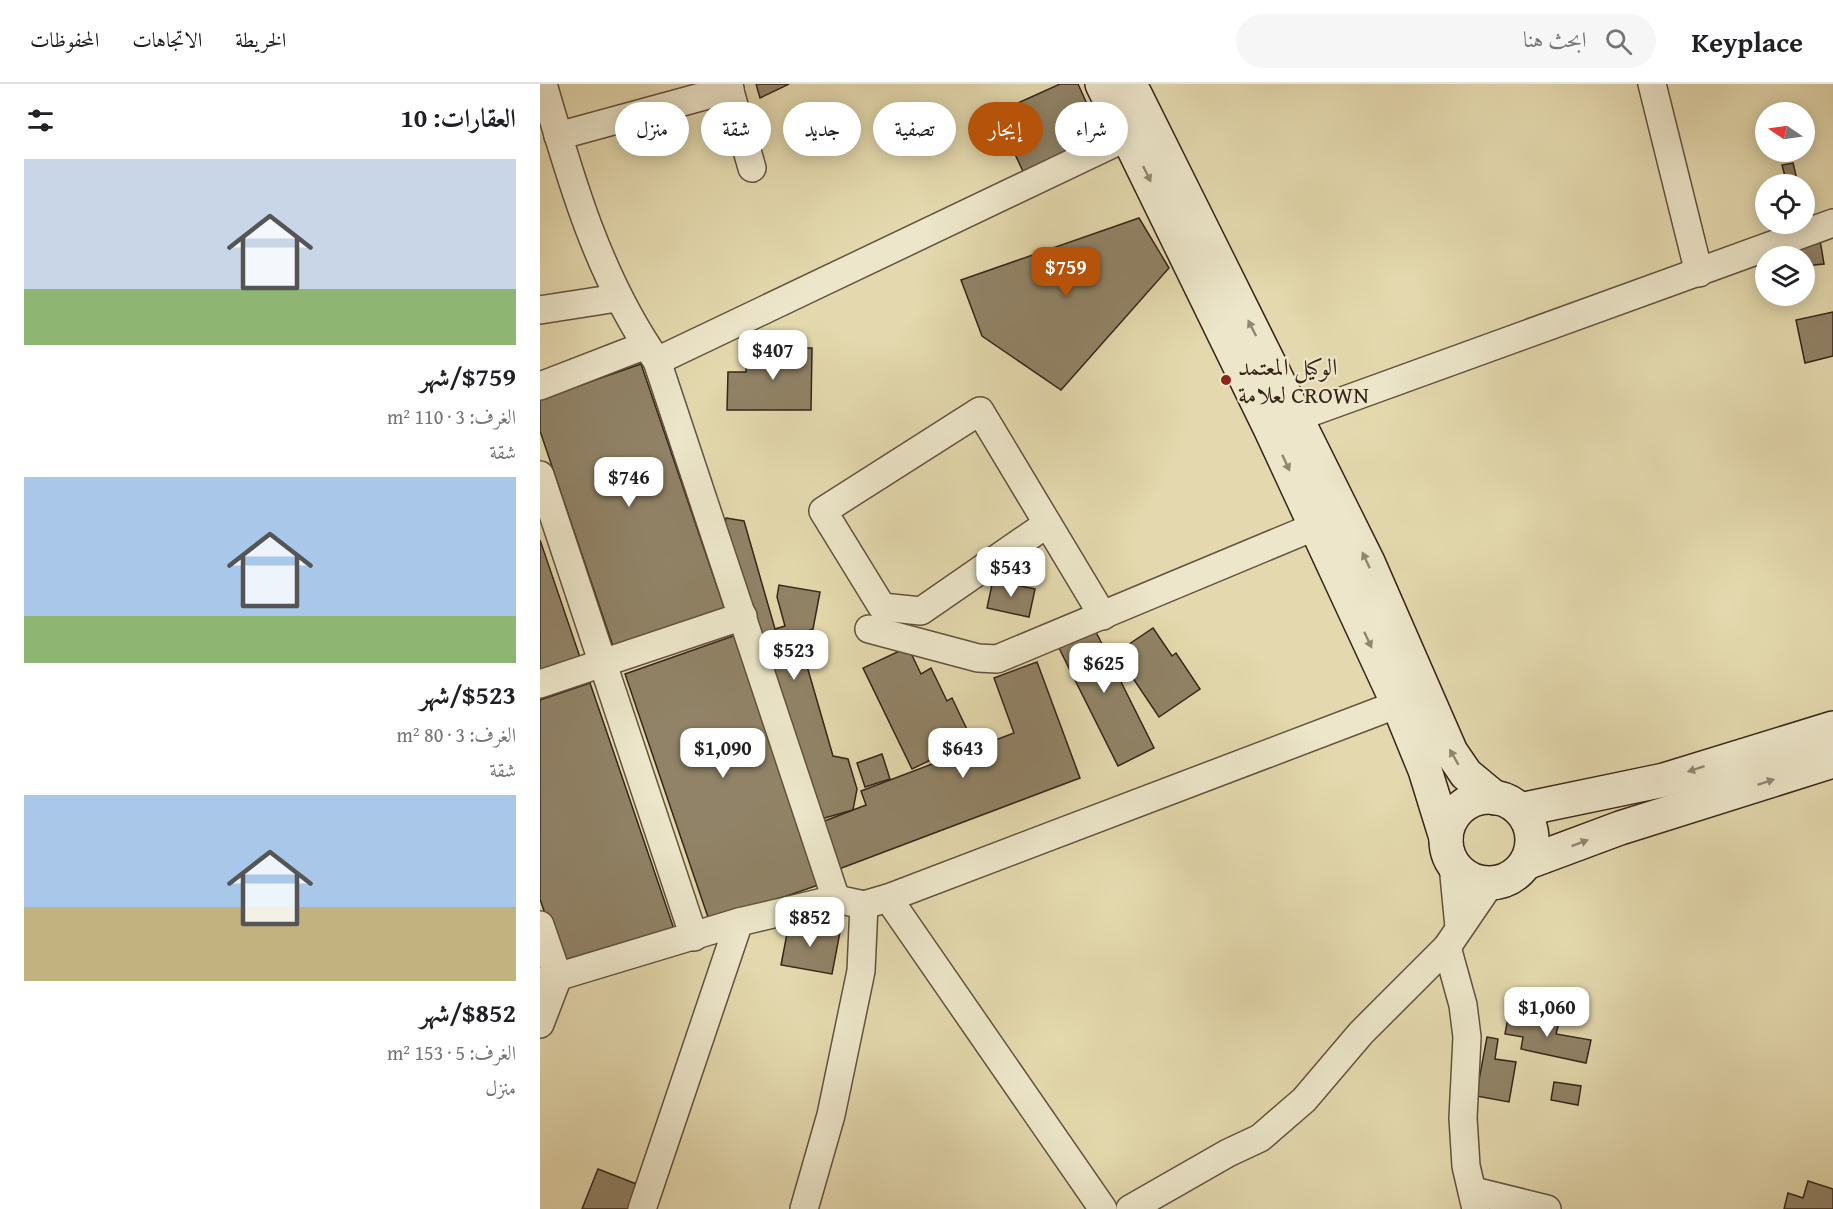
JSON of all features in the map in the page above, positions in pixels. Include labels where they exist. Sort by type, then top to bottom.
[{"type":"main road","points":[[1102,84],[1283,422],[1368,562],[1451,752],[1460,767],[1508,804],[1530,826],[1532,836],[1526,863]]},
{"type":"main road","points":[[1130,84],[1283,422],[1316,526],[1398,704],[1425,770],[1449,852],[1463,876],[1476,882],[1490,884],[1510,878],[1526,863],[1620,828],[1833,761]]},
{"type":"main road","points":[[1449,852],[1449,824],[1456,812],[1468,803],[1481,798],[1508,804],[1664,780],[1833,728]]},
{"type":"street","points":[[543,84],[592,238],[617,298],[652,353],[743,616],[836,899]]},
{"type":"street","points":[[1652,84],[1699,273]]},
{"type":"street","points":[[558,136],[729,86],[752,168]]},
{"type":"street","points":[[540,386],[652,353],[1129,136]]},
{"type":"street","points":[[1283,422],[1833,223]]},
{"type":"street","points":[[540,310],[617,298]]},
{"type":"street","points":[[1047,524],[921,611],[882,607],[823,510],[980,411],[1103,616]]},
{"type":"street","points":[[540,475],[694,937]]},
{"type":"street","points":[[869,629],[978,658],[997,659],[1316,526]]},
{"type":"street","points":[[540,684],[743,616]]},
{"type":"street","points":[[549,980],[739,922],[836,899],[876,902],[1398,704]]},
{"type":"street","points":[[1449,852],[1453,937],[1467,1037],[1463,1118],[1467,1166],[1475,1200],[1547,1209]]},
{"type":"street","points":[[1130,1209],[1228,1153],[1260,1138],[1304,1100],[1361,1033],[1453,937],[1490,884]]},
{"type":"street","points":[[804,1209],[831,1115],[876,902]]},
{"type":"street","points":[[876,902],[1103,1209]]},
{"type":"street","points":[[642,1209],[739,922]]},
{"type":"street","points":[[540,925],[549,980],[540,1024]]},
{"type":"building","points":[[756,84],[789,84],[760,98]]},
{"type":"building","points":[[1060,84],[1078,84],[1086,102],[1055,102],[1055,156],[1074,156],[1026,178],[1016,156],[1043,156],[1043,102],[1020,102]]},
{"type":"building","points":[[1793,163],[1796,174],[1784,174],[1782,165]]},
{"type":"building","points":[[1139,218],[1169,268],[1061,390],[982,336],[961,280]]},
{"type":"building","points":[[1820,240],[1824,264],[1815,265],[1815,246],[1796,246],[1796,243]]},
{"type":"building","points":[[1833,312],[1833,356],[1805,363],[1796,320]]},
{"type":"building","points":[[746,348],[812,348],[811,410],[727,410],[728,372],[746,372]]},
{"type":"building","points":[[641,364],[726,613],[615,652],[540,431],[540,399]]},
{"type":"building","points":[[726,518],[744,521],[775,629],[785,626],[777,597],[779,585],[820,592],[813,629],[798,635],[833,756],[848,759],[857,789],[853,810],[814,821],[724,529]]},
{"type":"building","points":[[540,540],[584,669],[540,684]]},
{"type":"building","points":[[993,580],[1035,589],[1029,617],[987,608]]},
{"type":"building","points":[[1091,622],[1154,748],[1118,766],[1055,640]]},
{"type":"building","points":[[1153,628],[1172,656],[1176,653],[1200,689],[1159,717],[1116,653]]},
{"type":"building","points":[[736,635],[821,884],[710,923],[625,674]]},
{"type":"building","points":[[908,647],[921,674],[931,668],[947,701],[952,698],[972,740],[912,769],[863,668]]},
{"type":"building","points":[[1037,662],[1080,778],[839,869],[822,822],[866,805],[861,791],[1014,733],[994,678]]},
{"type":"building","points":[[590,683],[675,932],[564,970],[540,899],[540,700]]},
{"type":"building","points":[[882,754],[890,779],[865,787],[857,763]]},
{"type":"building","points":[[789,923],[840,932],[832,974],[781,965]]},
{"type":"building","points":[[1509,1012],[1559,1022],[1556,1034],[1591,1040],[1586,1063],[1521,1049],[1523,1037],[1505,1034]]},
{"type":"building","points":[[1487,1037],[1498,1039],[1495,1059],[1516,1062],[1509,1102],[1476,1096]]},
{"type":"building","points":[[1554,1082],[1581,1086],[1578,1105],[1551,1100]]},
{"type":"building","points":[[598,1169],[644,1187],[635,1209],[582,1209]]},
{"type":"building","points":[[1808,1181],[1833,1189],[1833,1209],[1784,1209],[1788,1193],[1803,1198]]},
{"type":"place","name":"الوكيل المعتمد لعلامة CROWN","points":[[1226,380]]}]
